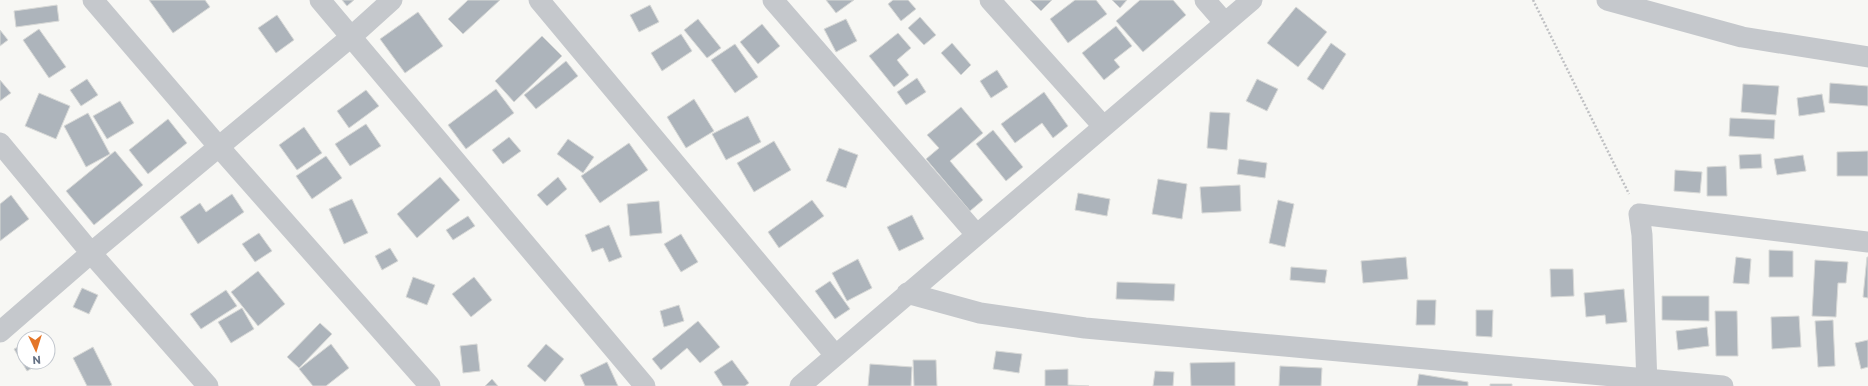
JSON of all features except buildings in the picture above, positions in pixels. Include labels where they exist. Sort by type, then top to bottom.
[{"type":"street","points":[[93,0],[219,147],[430,386]]},
{"type":"street","points":[[320,0],[645,386]]},
{"type":"street","points":[[0,332],[91,253],[351,37],[392,0]]},
{"type":"street","points":[[539,0],[835,355]]},
{"type":"street","points":[[773,0],[976,234]]},
{"type":"street","points":[[990,0],[1103,126]]},
{"type":"street","points":[[1205,0],[1224,23]]},
{"type":"street","points":[[800,386],[976,234],[1252,0]]},
{"type":"street","points":[[1607,0],[1742,38],[1868,57]]},
{"type":"street","points":[[0,143],[91,253],[208,386]]},
{"type":"street","points":[[1647,383],[1642,235],[1639,214],[1868,242]]},
{"type":"street","points":[[907,293],[980,313],[1085,328],[1647,383],[1723,386]]},
{"type":"path","points":[[1533,0],[1639,214]]}]
